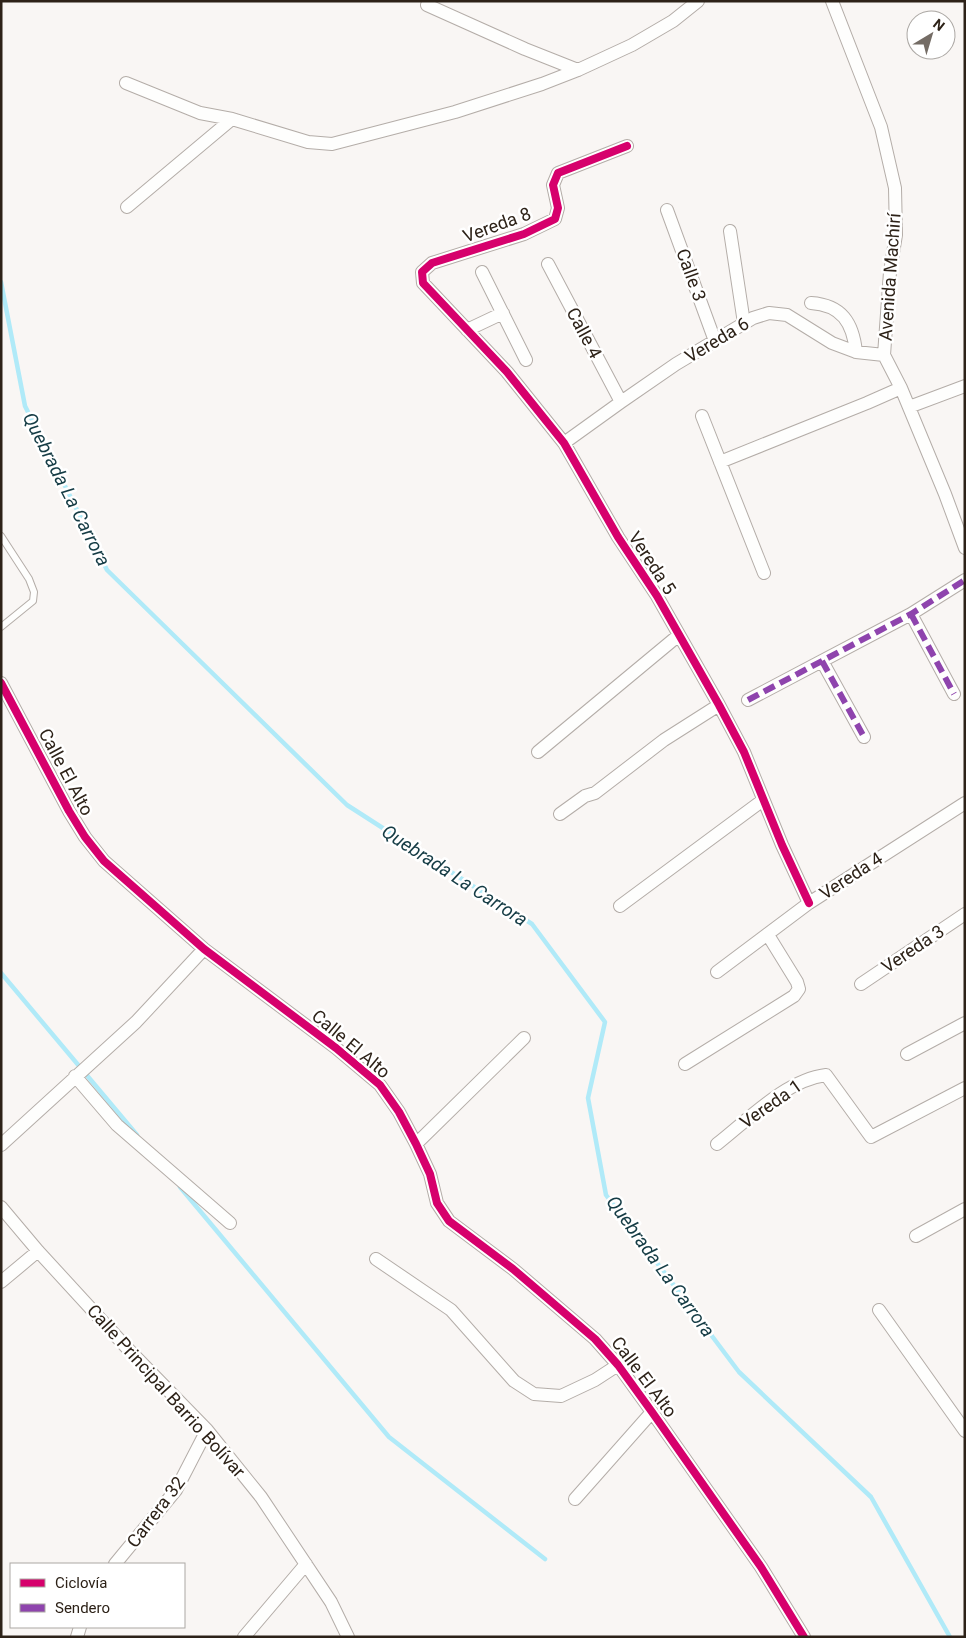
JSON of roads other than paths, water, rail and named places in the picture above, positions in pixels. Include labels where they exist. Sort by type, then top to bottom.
[{"type":"street","name":"Avenida Machirí","points":[[832,1],[881,126],[895,188],[896,235],[890,272],[884,355],[901,388],[946,494],[965,548]]},
{"type":"street","points":[[126,83],[200,113],[232,119],[308,142],[332,144],[454,112],[542,84],[578,70],[632,45],[674,21],[692,2]]},
{"type":"street","points":[[427,5],[525,50],[578,70]]},
{"type":"street","points":[[128,207],[232,119]]},
{"type":"street","name":"Vereda 8","points":[[422,272],[432,263],[524,234],[556,219],[558,208],[553,184],[558,173],[627,146]]},
{"type":"street","name":"Calle 3","points":[[667,210],[715,341]]},
{"type":"street","points":[[730,231],[744,323]]},
{"type":"street","name":"Calle 4","points":[[548,264],[621,402]]},
{"type":"street","name":"Vereda 5","points":[[422,272],[422,283],[507,372],[564,443],[618,537],[657,596],[719,705],[744,752],[782,845],[810,903]]},
{"type":"street","points":[[482,272],[526,360]]},
{"type":"street","points":[[811,302],[824,304],[842,313],[850,325],[855,339],[856,352]]},
{"type":"street","points":[[467,330],[503,313]]},
{"type":"street","name":"Vereda 6","points":[[564,443],[676,364],[753,318],[769,313],[787,315],[832,343],[856,352],[884,355]]},
{"type":"street","points":[[909,407],[965,386]]},
{"type":"street","points":[[720,462],[901,388]]},
{"type":"street","points":[[702,416],[764,573]]},
{"type":"street","points":[[748,700],[911,614],[965,580]]},
{"type":"street","points":[[911,614],[954,694]]},
{"type":"street","points":[[538,752],[679,634]]},
{"type":"street","points":[[822,662],[864,737]]},
{"type":"street","name":"Calle El Alto","points":[[1,683],[69,811],[85,837],[104,861],[204,949],[336,1048],[380,1085],[399,1112],[416,1144],[430,1174],[438,1203],[449,1221],[513,1269],[595,1338],[618,1365],[761,1567],[804,1637]]},
{"type":"street","points":[[560,814],[585,796],[595,794],[664,740],[719,705]]},
{"type":"street","points":[[620,906],[763,800]]},
{"type":"street","name":"Vereda 4","points":[[716,972],[810,903],[965,803]]},
{"type":"street","name":"Vereda 3","points":[[861,984],[965,914]]},
{"type":"street","points":[[686,1064],[794,996],[799,989],[797,982],[768,935]]},
{"type":"street","points":[[1,1145],[136,1022],[204,949]]},
{"type":"street","points":[[907,1054],[965,1023]]},
{"type":"street","points":[[416,1144],[524,1038]]},
{"type":"street","name":"Vereda 1","points":[[717,1144],[787,1088],[812,1077],[826,1075],[871,1137],[965,1088]]},
{"type":"street","points":[[75,1076],[117,1125],[230,1223]]},
{"type":"street","name":"Calle Principal Barrio Bolívar","points":[[1,1207],[38,1251],[127,1348],[207,1430],[261,1497],[331,1602],[348,1637]]},
{"type":"street","points":[[916,1236],[965,1209]]},
{"type":"street","points":[[1,1282],[38,1251]]},
{"type":"street","points":[[376,1259],[451,1310],[514,1381],[534,1394],[561,1396],[595,1380],[618,1365]]},
{"type":"street","points":[[879,1310],[965,1431]]},
{"type":"street","points":[[574,1499],[652,1412]]},
{"type":"street","name":"Carrera 32","points":[[116,1563],[176,1490],[207,1430]]},
{"type":"street","points":[[244,1637],[306,1564]]},
{"type":"lane","points":[[1,536],[29,579],[34,592],[33,601],[1,627]]},
{"type":"waterway","name":"Quebrada La Carrora","points":[[1,282],[25,406],[107,570],[347,805],[532,924],[605,1022],[588,1098],[606,1195],[739,1372],[871,1497],[950,1637]]},
{"type":"waterway","points":[[1,973],[137,1135]]},
{"type":"waterway","points":[[180,1187],[389,1437],[545,1559]]}]
